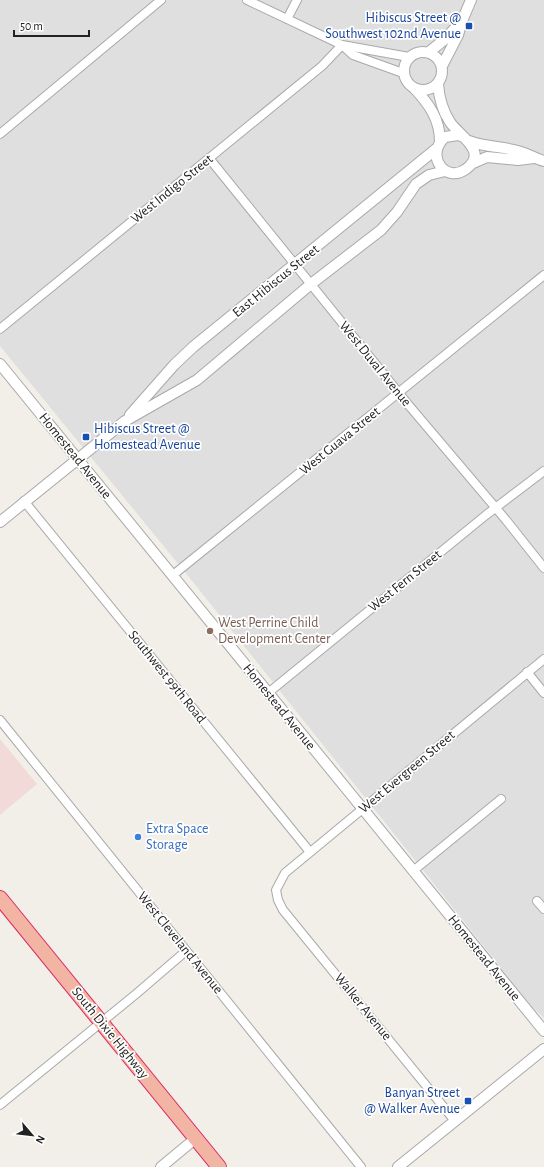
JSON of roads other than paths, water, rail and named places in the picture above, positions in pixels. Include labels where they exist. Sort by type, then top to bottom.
[{"type":"highway","name":"South Dixie Highway","points":[[2,905],[101,1022],[219,1167]]},
{"type":"street","points":[[0,134],[161,0]]},
{"type":"street","points":[[247,0],[342,46],[353,55],[403,73]]},
{"type":"street","points":[[287,19],[297,0]]},
{"type":"street","points":[[442,66],[458,35],[462,20],[472,0]]},
{"type":"street","points":[[429,52],[444,40],[462,20]]},
{"type":"street","points":[[342,46],[409,57]]},
{"type":"street","name":"West Indigo Street","points":[[0,329],[322,66],[342,46]]},
{"type":"street","points":[[471,164],[474,152],[467,139],[456,130],[446,115],[438,84],[443,72],[442,66],[435,55],[429,52],[416,52],[409,57],[404,66],[403,73],[409,84],[433,111],[440,130],[437,161],[445,171],[457,173],[468,168],[471,164],[487,157],[518,160],[539,160]]},
{"type":"street","points":[[414,88],[426,90],[438,84]]},
{"type":"street","points":[[438,146],[451,135],[467,139],[485,147],[521,152],[539,160]]},
{"type":"street","name":"East Hibiscus Street","points":[[125,421],[174,365],[193,347],[438,146]]},
{"type":"street","name":"West Duval Avenue","points":[[209,158],[296,264],[399,394],[544,568]]},
{"type":"street","name":"East Hibiscus Street","points":[[0,522],[24,501],[125,421],[197,380],[311,284],[381,230],[397,212],[416,184],[429,175],[445,171]]},
{"type":"street","name":"West Guava Street","points":[[173,575],[544,276]]},
{"type":"street","name":"Homestead Avenue","points":[[0,364],[544,1031]]},
{"type":"street","name":"West Fern Street","points":[[268,693],[544,471]]},
{"type":"street","name":"Southwest 99th Road","points":[[24,501],[310,852]]},
{"type":"street","name":"West Evergreen Street","points":[[276,890],[285,873],[544,659]]},
{"type":"street","points":[[527,672],[544,693]]},
{"type":"street","name":"West Cleveland Avenue","points":[[0,720],[361,1167]]},
{"type":"street","points":[[413,871],[501,799]]},
{"type":"street","name":"Walker Avenue","points":[[276,890],[278,900],[283,910],[455,1121]]},
{"type":"street","points":[[537,901],[544,909]]},
{"type":"street","points":[[0,1105],[186,951]]},
{"type":"street","points":[[398,1167],[544,1049]]},
{"type":"street","points":[[161,1167],[196,1138]]},
{"type":"place","name":"Hibiscus Street @ Southwest 102nd Avenue","points":[[469,26]]},
{"type":"place","name":"Hibiscus Street @ Homestead Avenue","points":[[86,437]]},
{"type":"place","name":"West Perrine Child Development Center","points":[[210,631]]},
{"type":"place","name":"Extra Space Storage","points":[[138,837]]},
{"type":"place","name":"Banyan Street @ Walker Avenue","points":[[468,1101]]}]
